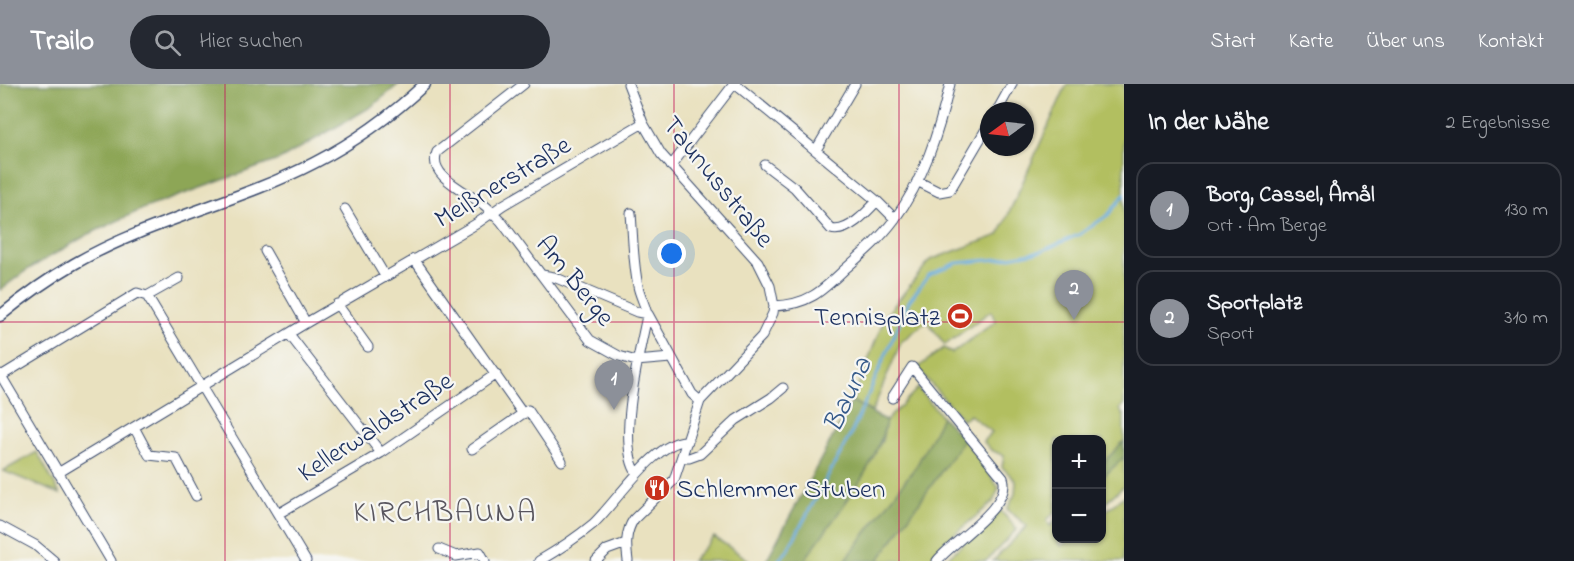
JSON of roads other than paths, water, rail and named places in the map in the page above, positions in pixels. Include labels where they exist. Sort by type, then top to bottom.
[{"type":"main road","points":[[0,316],[75,263],[126,239],[312,164],[355,140],[404,104],[425,84]]},
{"type":"street","name":"Am Berge","points":[[524,84],[441,148],[435,158],[438,170],[455,187],[480,202],[492,213],[590,340],[619,356],[636,361],[671,358]]},
{"type":"street","name":"Taunusstraße","points":[[628,84],[643,123],[655,145],[671,166],[758,262],[770,286],[774,306]]},
{"type":"street","points":[[671,166],[735,84],[878,201],[895,219]]},
{"type":"street","points":[[816,150],[855,84]]},
{"type":"street","points":[[628,561],[626,543],[632,522],[674,480],[700,401],[762,336],[774,306],[802,302],[822,291],[871,246],[895,219],[934,145],[950,84]]},
{"type":"street","points":[[1001,102],[1012,84]]},
{"type":"street","name":"Meißnerstraße","points":[[58,473],[643,123]]},
{"type":"street","points":[[917,181],[939,192],[950,190],[980,139]]},
{"type":"street","points":[[765,165],[795,188],[831,229],[837,231],[846,227],[878,201]]},
{"type":"street","points":[[345,209],[385,276]]},
{"type":"street","points":[[631,213],[638,288],[648,314],[671,358],[692,394],[700,401]]},
{"type":"street","points":[[265,251],[306,323]]},
{"type":"street","points":[[414,259],[523,414]]},
{"type":"street","points":[[542,275],[554,277],[637,312],[648,314]]},
{"type":"street","points":[[147,296],[179,278]]},
{"type":"street","points":[[111,561],[0,375],[137,293],[147,296],[306,561]]},
{"type":"street","points":[[337,304],[368,347]]},
{"type":"street","name":"Am Berge","points":[[637,473],[631,460],[629,441],[636,361],[648,314]]},
{"type":"street","points":[[289,334],[381,453]]},
{"type":"street","points":[[892,398],[912,367],[1003,478],[1006,485],[995,507],[937,561]]},
{"type":"street","name":"Kellerwaldstraße","points":[[278,514],[381,453],[496,374]]},
{"type":"street","points":[[682,458],[689,458],[700,453],[736,420],[783,388]]},
{"type":"street","points":[[472,448],[528,410],[562,461]]},
{"type":"street","points":[[134,427],[149,455],[176,458],[196,495]]},
{"type":"street","points":[[539,561],[591,525],[609,508],[637,473],[669,445],[688,441]]},
{"type":"street","points":[[0,526],[35,545],[54,561]]},
{"type":"street","points":[[596,561],[614,546],[626,543]]},
{"type":"street","points":[[439,549],[456,556],[480,552],[485,561]]},
{"type":"waterway","name":"Bauna","points":[[778,561],[787,551],[852,432],[909,301],[929,275],[957,263],[999,259],[1042,251],[1080,234],[1108,215],[1124,195]]},
{"type":"place","name":"Tennisplatz","points":[[960,316]]},
{"type":"place","name":"Sportplatz","points":[[1074,320]]},
{"type":"place","name":"Borg, Cassel, Åmål","points":[[614,410]]},
{"type":"place","name":"Schlemmer Stuben","points":[[657,488]]},
{"type":"district","name":"KIRCHBAUNA","points":[[445,511]]}]
